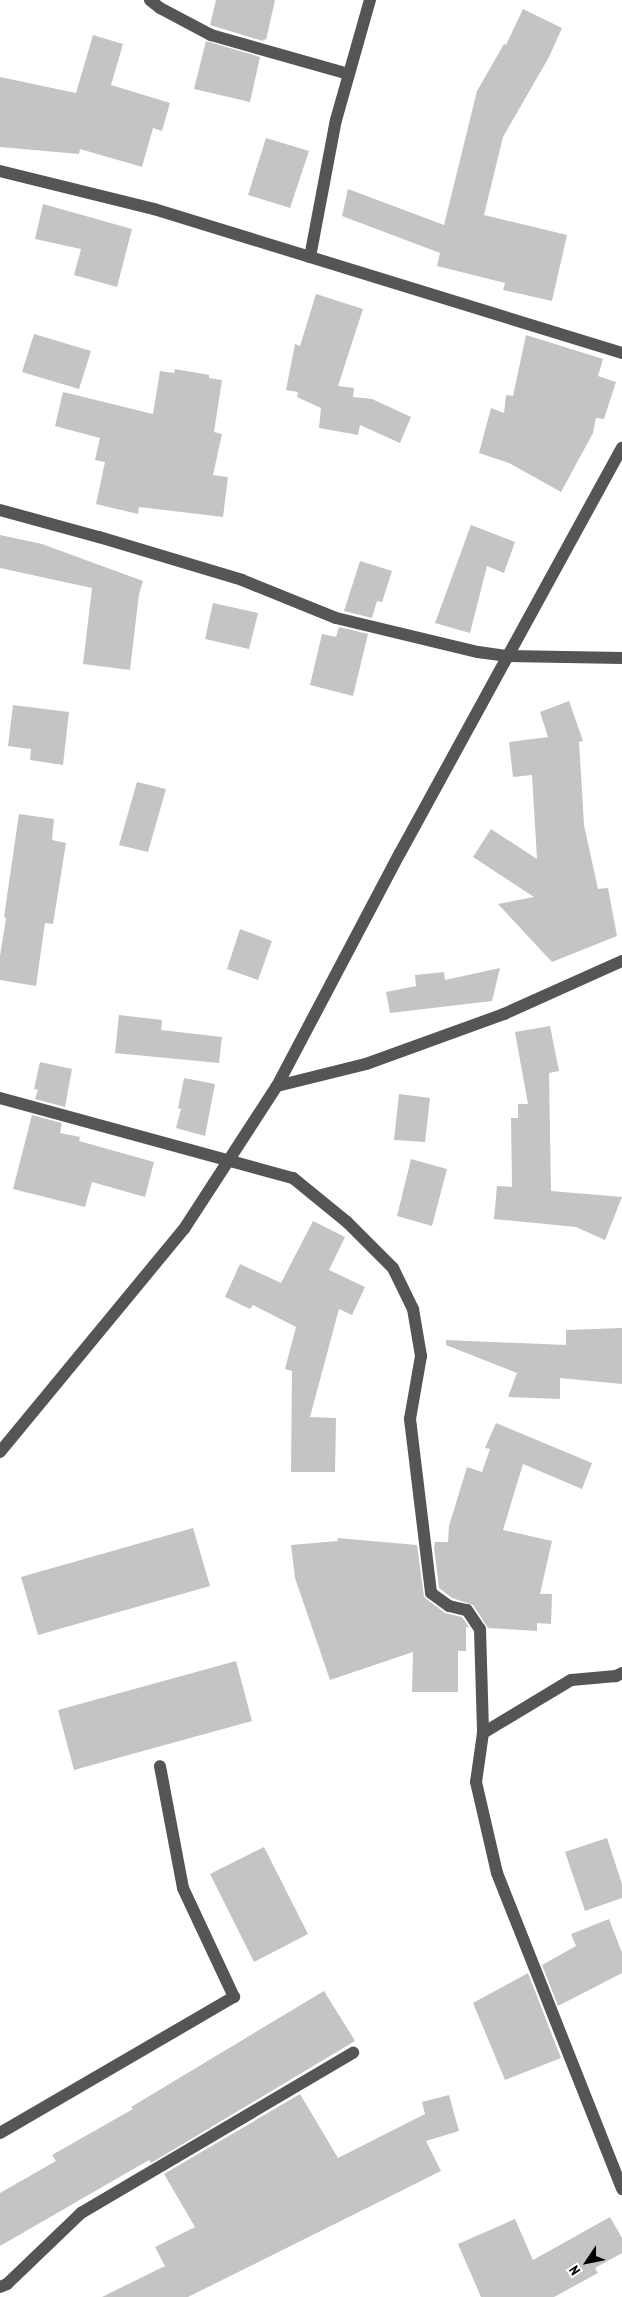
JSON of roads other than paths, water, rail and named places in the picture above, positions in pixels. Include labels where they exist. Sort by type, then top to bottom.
[{"type":"street","points":[[150,0],[160,8],[211,35],[349,74]]},
{"type":"street","points":[[310,257],[336,120],[370,0]]},
{"type":"street","points":[[0,171],[154,210],[622,353]]},
{"type":"street","points":[[0,1452],[184,1229],[277,1086],[400,852],[618,462],[622,448]]},
{"type":"street","points":[[0,510],[99,536],[242,580],[336,618],[478,652],[508,656],[622,658]]},
{"type":"street","points":[[277,1086],[366,1064],[494,1017],[622,961]]},
{"type":"street","points":[[0,1098],[293,1178],[347,1222],[394,1268],[413,1309],[421,1356],[410,1419],[431,1593],[449,1606],[467,1610],[480,1629],[483,1733],[476,1782],[497,1873],[622,2189]]},
{"type":"street","points":[[483,1733],[571,1680],[616,1676],[622,1673]]},
{"type":"street","points":[[0,2133],[234,1997],[184,1888],[160,1766]]},
{"type":"street","points":[[0,2288],[7,2284],[80,2213],[352,2053]]}]
